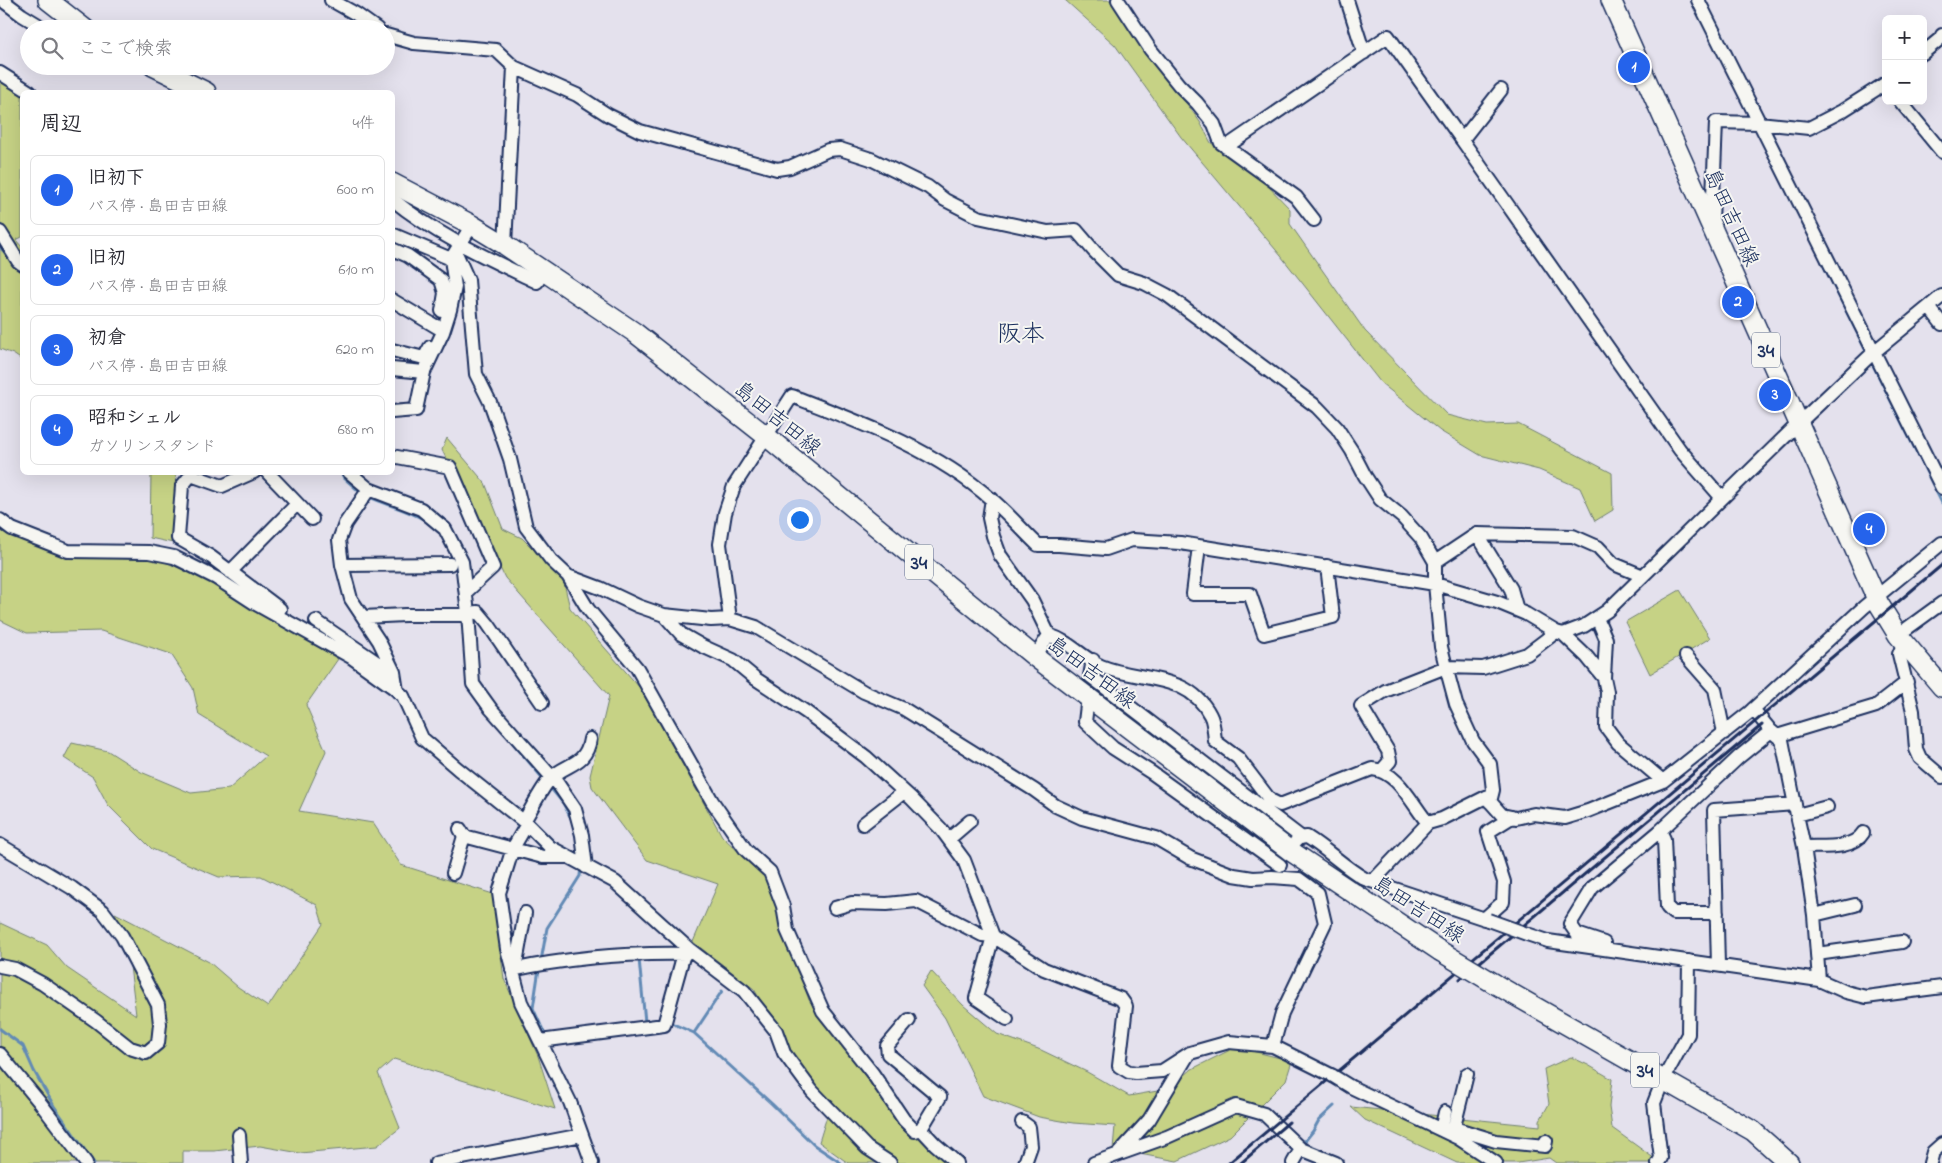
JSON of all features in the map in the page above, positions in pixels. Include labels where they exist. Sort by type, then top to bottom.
[{"type":"main road","points":[[48,0],[74,20]]},
{"type":"main road","name":"島田吉田線","points":[[1611,0],[1876,598],[1901,639],[1942,687]]},
{"type":"main road","points":[[171,75],[202,90]]},
{"type":"main road","name":"島田吉田線","points":[[395,186],[462,242],[505,245],[634,332],[766,436],[1034,657],[1290,851],[1440,951],[1753,1131],[1789,1163]]},
{"type":"street","points":[[2,0],[30,20]]},
{"type":"street","points":[[331,0],[364,20]]},
{"type":"street","points":[[1118,0],[1150,49],[1214,124],[1221,143],[1296,197],[1314,220]]},
{"type":"street","points":[[1347,0],[1364,53]]},
{"type":"street","points":[[1698,0],[1942,488]]},
{"type":"street","points":[[1226,147],[1388,36],[1680,450],[1722,498]]},
{"type":"street","points":[[1927,50],[1942,37]]},
{"type":"street","points":[[395,38],[414,43],[496,50],[514,67],[577,95],[608,116],[640,131],[777,169],[790,167],[828,150],[840,149],[871,159],[928,187],[944,200],[978,217],[1048,232],[1076,230],[1118,275],[1144,283],[1167,295],[1316,407],[1337,428],[1380,499],[1402,517],[1421,538],[1435,562],[1435,584],[1442,647],[1456,704],[1473,741],[1490,764],[1492,790],[1490,802]]},
{"type":"street","points":[[505,245],[514,67]]},
{"type":"street","points":[[0,73],[27,90]]},
{"type":"street","points":[[1712,228],[1716,122],[1759,123],[1809,128],[1842,111],[1882,86]]},
{"type":"street","points":[[1462,140],[1502,90]]},
{"type":"street","points":[[1903,105],[1942,152]]},
{"type":"street","points":[[395,201],[407,211],[537,282],[544,271]]},
{"type":"street","points":[[0,232],[20,262]]},
{"type":"street","points":[[395,234],[462,242]]},
{"type":"street","points":[[395,412],[416,410],[424,372],[444,327],[455,288],[462,242]]},
{"type":"street","points":[[462,242],[468,280],[476,374],[490,402],[510,459],[526,527],[551,560],[568,576],[588,609],[637,668],[712,802],[746,850],[770,872],[783,906],[787,930],[823,1011],[873,1074],[904,1120],[915,1131],[921,1129],[940,1098],[888,1054],[887,1046],[909,1020]]},
{"type":"street","points":[[395,250],[408,256],[441,280],[444,292],[442,318],[444,327],[424,358],[395,351]]},
{"type":"street","points":[[1382,770],[1390,761],[1388,751],[1361,706],[1385,690],[1446,667],[1483,668],[1527,654],[1560,633],[1584,626],[1607,611],[1874,352],[1942,296]]},
{"type":"street","points":[[395,302],[437,327],[444,327]]},
{"type":"street","points":[[1929,307],[1942,324]]},
{"type":"street","points":[[395,369],[424,372]]},
{"type":"street","points":[[730,619],[720,544],[725,514],[734,486],[792,396],[876,428],[933,458],[992,500],[1038,545],[1106,549],[1132,540],[1180,543],[1435,584],[1498,602],[1560,633],[1587,657],[1604,678]]},
{"type":"street","points":[[395,457],[450,467],[493,567],[466,592]]},
{"type":"street","points":[[247,475],[222,486],[191,475],[182,486],[178,538],[211,557],[296,620],[297,626]]},
{"type":"street","points":[[270,475],[312,519]]},
{"type":"street","points":[[352,475],[368,489],[421,509],[444,528],[462,562],[466,592],[465,614],[473,684],[491,709],[550,778],[558,784],[574,809],[582,835],[578,863]]},
{"type":"street","points":[[368,489],[345,524],[340,540],[342,565],[351,599],[379,640],[394,674],[397,691]]},
{"type":"street","points":[[992,500],[989,518],[1000,555],[1032,600],[1049,635],[1062,639],[1101,666],[1171,682],[1194,695],[1211,715],[1215,741],[1238,758],[1270,800],[1280,806],[1372,769],[1382,770],[1399,785],[1428,823]]},
{"type":"street","points":[[230,572],[297,504]]},
{"type":"street","points":[[0,520],[12,529],[68,551],[149,552],[174,557],[216,578],[256,604],[351,657],[402,696],[422,738],[458,770],[526,822],[550,848],[615,882],[687,952],[744,991],[776,1031],[784,1053],[812,1091],[867,1148],[890,1163]]},
{"type":"street","points":[[1435,562],[1477,534],[1573,536],[1598,547],[1614,564],[1643,576]]},
{"type":"street","points":[[1477,534],[1511,588],[1517,610]]},
{"type":"street","points":[[1374,881],[1428,823],[1442,819],[1486,798],[1502,815],[1512,817],[1534,814],[1565,818],[1588,811],[1663,781],[1753,709],[1864,607],[1942,543]]},
{"type":"street","points":[[1200,546],[1193,594],[1250,594],[1264,634],[1333,617],[1328,566]]},
{"type":"street","points":[[342,565],[450,564]]},
{"type":"street","points":[[568,576],[664,615],[711,620],[730,619],[756,626],[864,692],[904,709],[1034,790],[1056,806],[1082,818],[1156,838],[1190,858],[1234,875],[1253,878],[1299,879],[1318,893],[1325,923],[1282,1013],[1273,1046]]},
{"type":"street","points":[[1942,603],[1901,639],[1899,654],[1913,711],[1916,749],[1920,758],[1942,777]]},
{"type":"street","points":[[363,617],[478,612],[542,703]]},
{"type":"street","points":[[664,615],[681,634],[733,660],[756,679],[806,712],[866,757],[941,829],[964,860],[992,936],[976,998],[1007,1019]]},
{"type":"street","points":[[1597,618],[1606,639],[1604,678],[1607,692],[1606,727],[1618,743],[1663,781]]},
{"type":"street","points":[[316,621],[394,674]]},
{"type":"street","points":[[1034,657],[1049,635]]},
{"type":"street","points":[[1686,656],[1716,689],[1724,733]]},
{"type":"street","points":[[1092,660],[1090,676],[1290,851]]},
{"type":"street","points":[[1644,955],[1577,934],[1570,924],[1592,888],[1660,831],[1739,757],[1774,734],[1876,706],[1907,682]]},
{"type":"street","points":[[1088,697],[1086,722],[1113,748],[1152,773],[1290,851]]},
{"type":"street","points":[[1753,709],[1774,734],[1782,740],[1804,848],[1814,915],[1819,980]]},
{"type":"street","points":[[590,739],[589,748],[577,762],[550,778],[513,848],[499,893],[521,1002],[545,1040],[592,1163]]},
{"type":"street","points":[[1704,790],[1714,810],[1718,964]]},
{"type":"street","points":[[863,824],[904,792]]},
{"type":"street","points":[[1714,810],[1796,809],[1827,806]]},
{"type":"street","points":[[1486,920],[1503,902],[1504,882],[1488,832],[1512,817]]},
{"type":"street","points":[[948,839],[970,821]]},
{"type":"street","points":[[1660,831],[1664,839],[1667,907],[1673,913],[1717,912]]},
{"type":"street","points":[[453,873],[462,832],[542,857],[578,863]]},
{"type":"street","points":[[1804,848],[1843,845],[1859,840],[1863,834]]},
{"type":"street","points":[[1272,877],[1290,851],[1307,837],[1325,848],[1347,868],[1365,879],[1548,940],[1819,980],[1846,992],[1866,997],[1942,986]]},
{"type":"street","points":[[0,844],[72,888],[103,911],[122,936],[158,1005],[160,1024],[158,1042],[146,1053],[130,1048],[96,1021],[43,984],[15,969],[0,966]]},
{"type":"street","points":[[834,908],[852,903],[886,904],[916,901],[982,935],[992,936],[1044,969],[1121,999],[1126,1006],[1119,1066],[1129,1072],[1162,1071],[1190,1053],[1229,1042],[1273,1046],[1351,1087],[1449,1131],[1496,1163]]},
{"type":"street","points":[[1814,915],[1855,905]]},
{"type":"street","points":[[513,969],[525,913]]},
{"type":"street","points":[[1817,954],[1902,942]]},
{"type":"street","points":[[513,969],[548,963],[642,954],[687,952]]},
{"type":"street","points":[[545,1040],[665,1020],[687,952]]},
{"type":"street","points":[[1658,1163],[1660,1158],[1654,1102],[1663,1080],[1688,1034],[1689,961]]},
{"type":"street","points":[[1117,1155],[1149,1120],[1190,1053]]},
{"type":"street","points":[[0,1054],[86,1163]]},
{"type":"street","points":[[1449,1131],[1467,1074]]},
{"type":"street","points":[[1094,1163],[1167,1137],[1236,1106],[1264,1114],[1298,1151],[1336,1163]]},
{"type":"street","points":[[1445,1112],[1449,1131]]},
{"type":"street","points":[[1022,1122],[1029,1127],[1031,1146],[1024,1163]]},
{"type":"street","points":[[921,1129],[956,1163]]},
{"type":"street","points":[[1449,1131],[1496,1141],[1545,1146],[1546,1140]]},
{"type":"street","points":[[239,1135],[242,1163]]},
{"type":"street","points":[[436,1163],[460,1161],[582,1136]]},
{"type":"street","points":[[1930,1163],[1933,1152],[1942,1144]]},
{"type":"green space","points":[[1065,0],[1112,0],[1200,122],[1211,143],[1244,161],[1290,209],[1290,224],[1365,331],[1447,415],[1487,425],[1518,424],[1612,473],[1613,510],[1595,521],[1580,488],[1539,470],[1480,455],[1440,431],[1381,383],[1281,256],[1181,137],[1115,45]]},
{"type":"green space","points":[[0,79],[20,92],[20,238],[16,240],[20,245],[20,359],[0,349]]},
{"type":"green space","points":[[447,438],[485,483],[503,529],[522,538],[563,579],[570,608],[640,688],[722,836],[765,877],[809,1000],[884,1102],[920,1138],[954,1163],[848,1163],[819,1142],[827,1116],[754,989],[693,942],[718,884],[647,860],[592,787],[590,776],[609,696],[505,578],[442,450]]},
{"type":"green space","points":[[151,475],[176,475],[173,543],[150,538]]},
{"type":"green space","points":[[0,531],[61,554],[160,560],[206,579],[338,659],[306,705],[326,751],[299,811],[373,823],[401,865],[493,894],[504,979],[538,1056],[555,1109],[394,1059],[378,1073],[400,1128],[377,1146],[300,1153],[260,1146],[214,1151],[183,1151],[183,1163],[0,1163],[0,923],[47,945],[67,968],[136,1015],[129,958],[132,944],[115,913],[209,962],[238,987],[268,1007],[323,924],[317,905],[261,876],[219,877],[152,849],[108,805],[93,777],[64,758],[72,743],[108,751],[141,772],[191,793],[229,789],[266,756],[199,715],[193,688],[171,654],[101,631],[27,633],[0,620]]},
{"type":"green space","points":[[1680,590],[1710,638],[1650,674],[1625,622]]},
{"type":"green space","points":[[931,971],[963,1005],[997,1034],[1041,1050],[1087,1072],[1129,1096],[1169,1089],[1192,1069],[1236,1047],[1292,1061],[1286,1080],[1230,1136],[1177,1161],[1113,1149],[1115,1126],[1073,1123],[1039,1117],[983,1096],[945,1018],[922,986]]},
{"type":"green space","points":[[1571,1057],[1612,1079],[1609,1107],[1612,1128],[1655,1159],[1653,1163],[1556,1163],[1549,1158],[1518,1163],[1457,1163],[1365,1120],[1351,1107],[1540,1126],[1540,1120],[1549,1104],[1544,1069]]},
{"type":"waterway","points":[[0,247],[8,256]]},
{"type":"waterway","points":[[1822,262],[1867,353]]},
{"type":"waterway","points":[[1871,361],[1942,503]]},
{"type":"waterway","points":[[342,475],[361,493]]},
{"type":"waterway","points":[[367,496],[425,520]]},
{"type":"waterway","points":[[512,742],[545,781]]},
{"type":"waterway","points":[[549,786],[563,803],[573,822]]},
{"type":"waterway","points":[[541,961],[547,928],[580,876],[581,867]]},
{"type":"waterway","points":[[639,959],[645,1022],[648,1022]]},
{"type":"waterway","points":[[539,969],[533,1008],[546,1037]]},
{"type":"waterway","points":[[694,1033],[722,991]]},
{"type":"waterway","points":[[669,1022],[694,1033],[814,1145],[841,1163]]},
{"type":"waterway","points":[[0,1029],[23,1046],[34,1071],[54,1106],[94,1163]]},
{"type":"waterway","points":[[1301,1146],[1319,1120],[1334,1106]]},
{"type":"waterway","points":[[1302,1156],[1314,1161]]},
{"type":"railway","points":[[1229,1163],[1942,565]]},
{"type":"railway","points":[[1460,979],[1762,725]]},
{"type":"railway","points":[[1241,1163],[1289,1122]]},
{"type":"place","name":"旧初下","points":[[1634,67]]},
{"type":"place","name":"旧初","points":[[1738,302]]},
{"type":"place","name":"初倉","points":[[1775,395]]},
{"type":"place","name":"昭和シェル","points":[[1869,529]]},
{"type":"district","name":"阪本","points":[[1021,333]]}]
